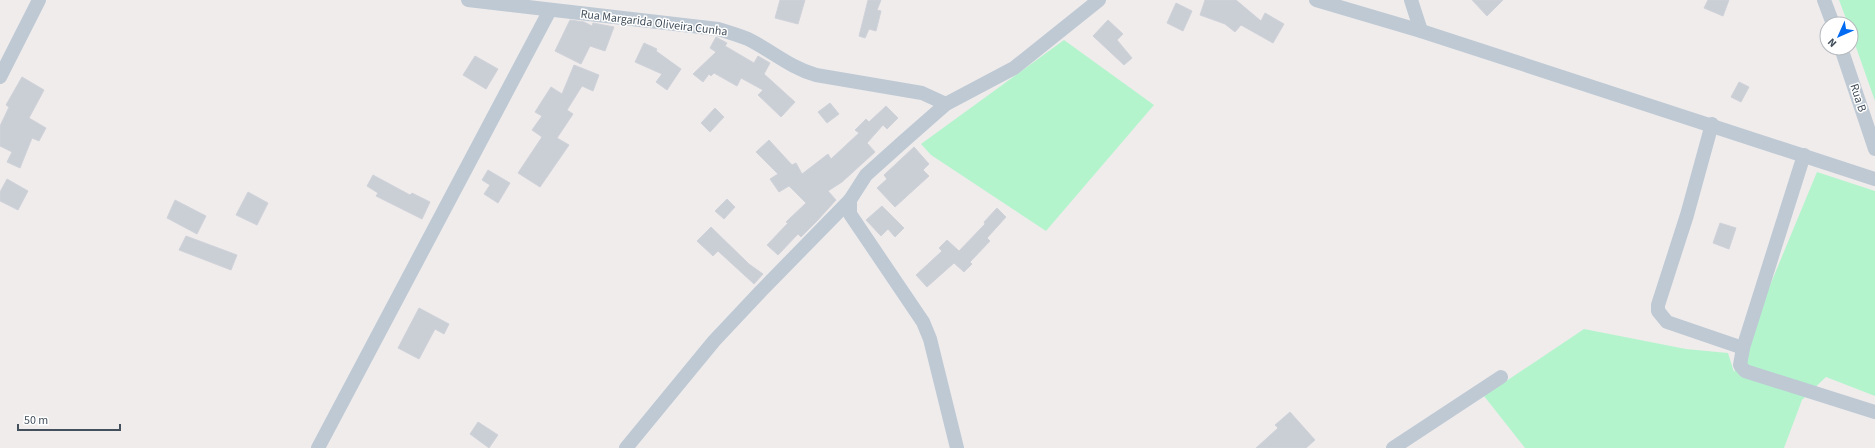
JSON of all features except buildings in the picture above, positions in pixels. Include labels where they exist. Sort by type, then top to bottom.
[{"type":"street","points":[[0,77],[39,0]]},
{"type":"street","name":"Rua Margarida Oliveira Cunha","points":[[468,0],[718,29],[749,40],[790,66],[803,72],[816,76],[922,93],[946,104]]},
{"type":"street","points":[[626,448],[714,341],[850,200],[866,175],[946,104],[1014,68],[1099,0]]},
{"type":"street","points":[[1316,0],[1421,31],[1875,178]]},
{"type":"street","points":[[1411,0],[1421,31]]},
{"type":"street","points":[[1824,0],[1830,16]]},
{"type":"street","points":[[318,448],[550,10]]},
{"type":"street","name":"Rua B","points":[[1844,56],[1875,149]]},
{"type":"street","points":[[1712,124],[1687,214],[1658,305],[1658,312],[1667,322],[1743,348]]},
{"type":"street","points":[[1804,154],[1743,348],[1740,365],[1744,371],[1875,412]]},
{"type":"street","points":[[850,200],[850,214],[923,322],[930,339],[957,448]]},
{"type":"street","points":[[1393,448],[1501,377]]},
{"type":"green space","points":[[1839,0],[1875,0],[1875,101],[1859,56],[1859,16],[1845,16]]},
{"type":"green space","points":[[1064,40],[1154,105],[1046,231],[931,155],[921,144]]},
{"type":"green space","points":[[1817,172],[1875,191],[1875,396],[1826,377],[1802,400],[1784,448],[1525,448],[1484,396],[1584,329],[1686,349],[1728,353],[1734,372]]}]
